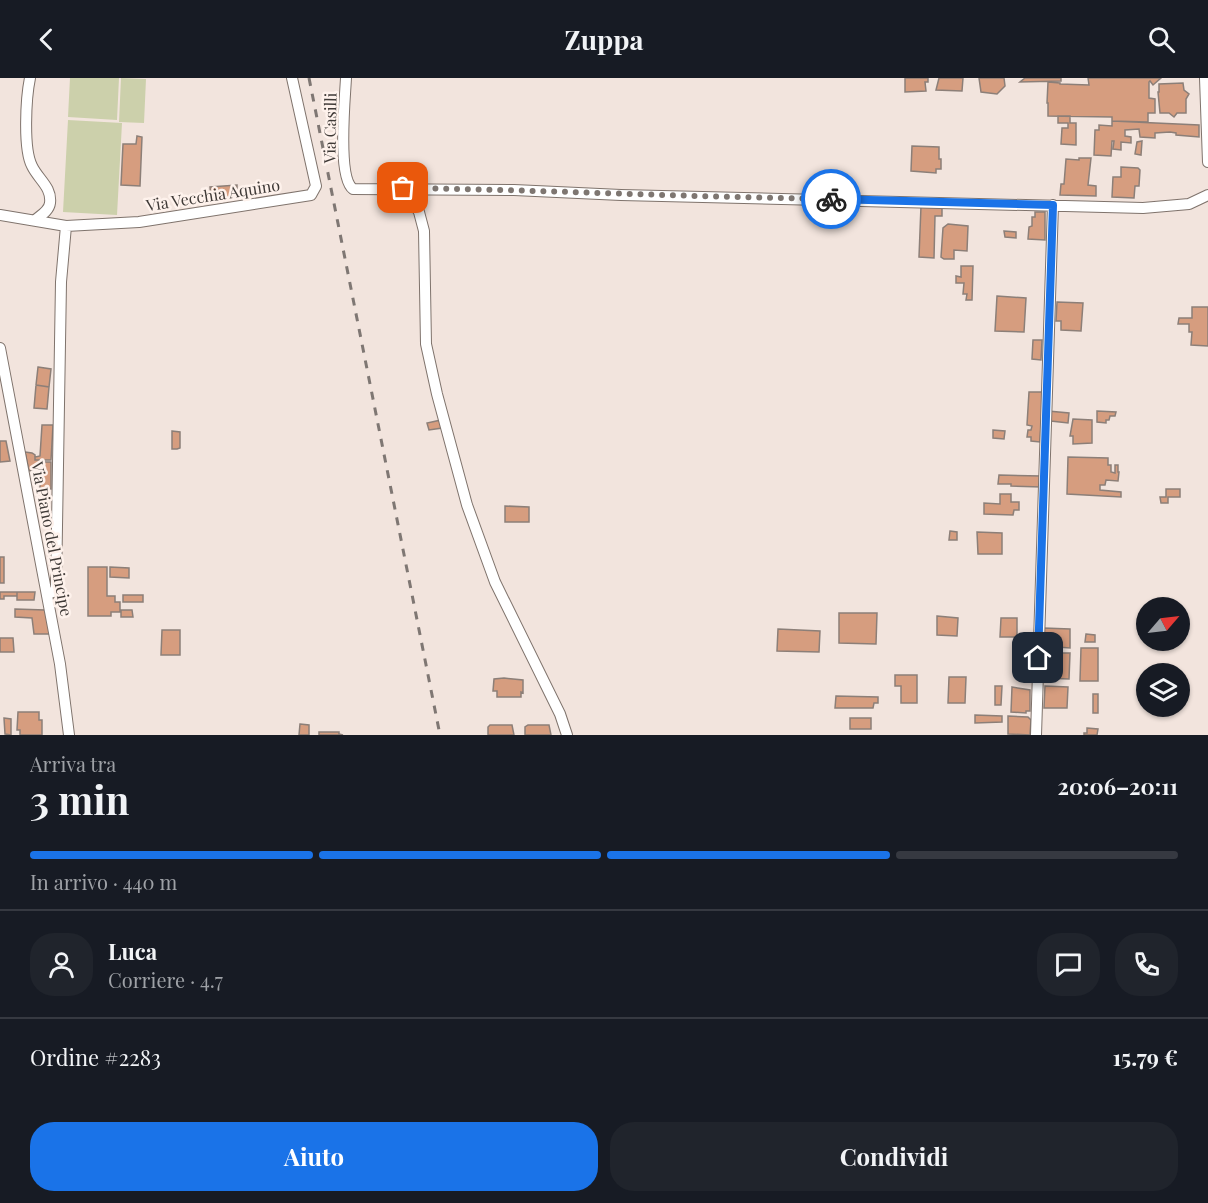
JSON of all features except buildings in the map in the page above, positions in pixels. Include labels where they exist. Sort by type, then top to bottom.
[{"type":"street","points":[[30,78],[26,136],[29,158],[49,192],[50,202],[48,208],[35,220]]},
{"type":"street","name":"Via Vecchia Aquino","points":[[0,215],[66,226],[169,219],[217,209],[311,195],[316,186],[292,78]]},
{"type":"street","name":"Via Casilli","points":[[346,78],[343,166],[348,185],[353,189],[514,190],[621,195],[1143,208],[1189,204],[1208,195]]},
{"type":"street","points":[[1205,78],[1208,162]]},
{"type":"street","points":[[403,188],[419,212],[424,231],[426,344],[467,505],[495,582],[560,714],[567,735]]},
{"type":"street","points":[[1036,735],[1053,205]]},
{"type":"street","points":[[47,594],[56,591],[60,292],[66,226]]},
{"type":"street","name":"Via Piano del Principe","points":[[0,348],[60,664],[69,735]]},
{"type":"green space","points":[[70,78],[119,78],[117,120],[68,117]]},
{"type":"green space","points":[[121,78],[146,79],[144,123],[119,122]]},
{"type":"green space","points":[[68,120],[122,123],[117,215],[63,212]]},
{"type":"railway","points":[[309,78],[440,735]]},
{"type":"way so far","points":[[403,188],[831,199]]},
{"type":"route","points":[[831,199],[1053,205],[1038,658]]}]
